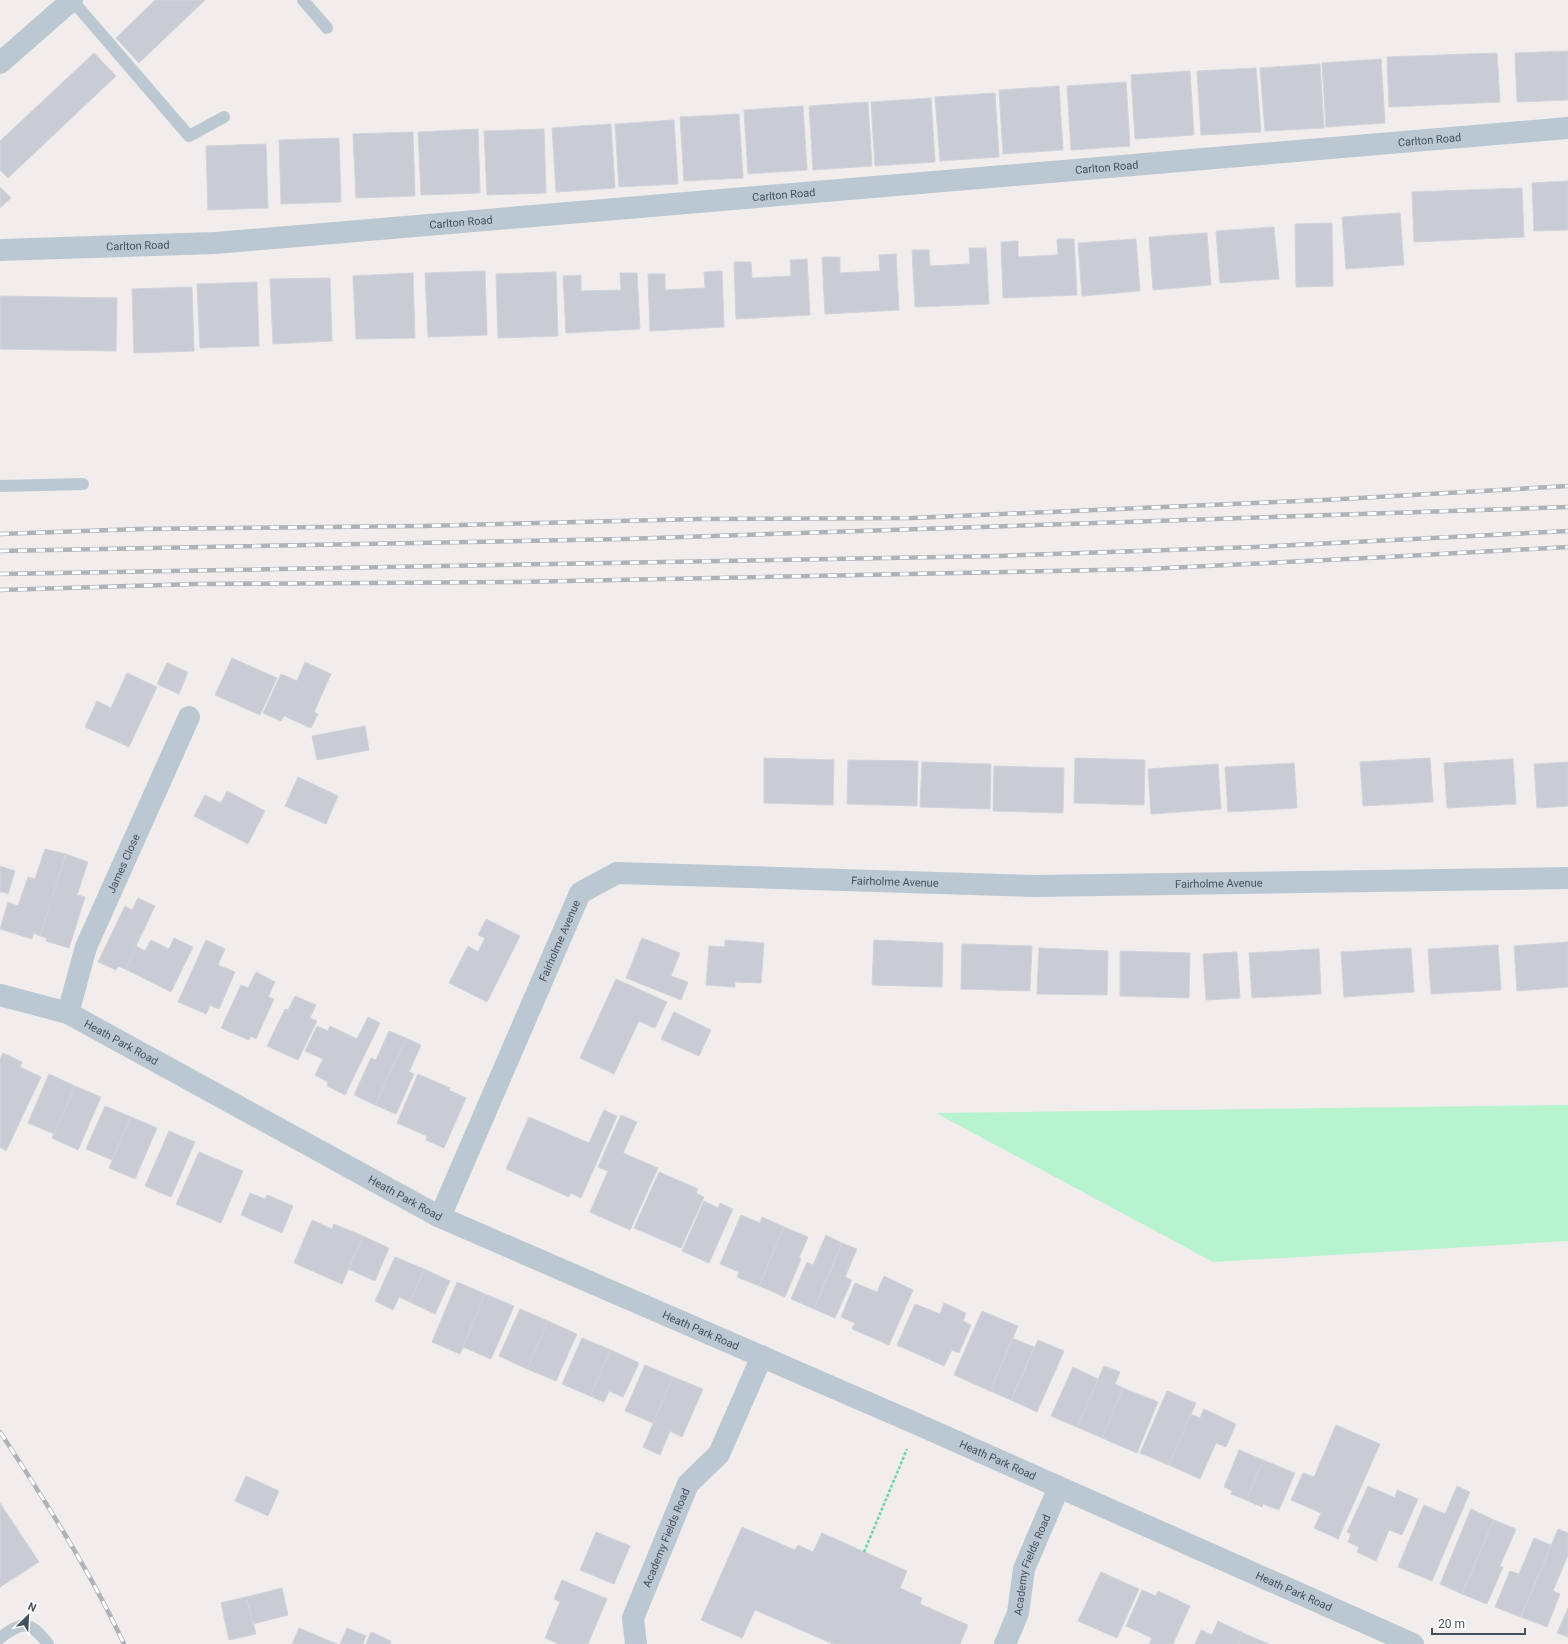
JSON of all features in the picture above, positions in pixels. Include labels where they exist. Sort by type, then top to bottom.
[{"type":"street","points":[[0,63],[72,0]]},
{"type":"street","name":"Carlton Road","points":[[0,250],[215,244],[1568,128]]},
{"type":"street","name":"James Close","points":[[68,1014],[86,948],[189,717]]},
{"type":"street","name":"Fairholme Avenue","points":[[440,1217],[580,893],[617,873],[1035,886],[1568,878]]},
{"type":"street","name":"Heath Park Road","points":[[0,995],[68,1014],[440,1217],[917,1424],[1401,1642]]},
{"type":"street","name":"Academy Fields Road","points":[[636,1644],[633,1618],[688,1484],[719,1454],[762,1356]]},
{"type":"street","name":"Academy Fields Road","points":[[1005,1644],[1018,1613],[1024,1569],[1059,1487]]},
{"type":"lane","points":[[72,0],[189,136],[224,117]]},
{"type":"lane","points":[[303,0],[327,28]]},
{"type":"lane","points":[[0,486],[83,484]]},
{"type":"lane","points":[[0,1638],[10,1630],[28,1625],[38,1631],[48,1644]]},
{"type":"path","points":[[864,1552],[917,1424]]},
{"type":"green space","points":[[1568,1105],[1568,1241],[1213,1262],[936,1113]]},
{"type":"building","points":[[155,0],[205,0],[139,63],[116,38]]},
{"type":"building","points":[[1568,51],[1568,100],[1517,102],[1515,53]]},
{"type":"building","points":[[94,53],[116,76],[8,178],[0,170],[0,141]]},
{"type":"building","points":[[1497,53],[1500,102],[1389,107],[1387,57]]},
{"type":"building","points":[[1381,59],[1385,123],[1326,127],[1322,63]]},
{"type":"building","points":[[1320,64],[1324,128],[1265,131],[1260,68]]},
{"type":"building","points":[[1256,68],[1261,132],[1201,135],[1197,71]]},
{"type":"building","points":[[1190,71],[1194,135],[1135,139],[1131,75]]},
{"type":"building","points":[[1126,82],[1130,146],[1071,150],[1067,86]]},
{"type":"building","points":[[1059,86],[1063,150],[1003,154],[999,90]]},
{"type":"building","points":[[995,93],[999,157],[940,161],[935,97]]},
{"type":"building","points":[[931,98],[935,162],[875,166],[871,102]]},
{"type":"building","points":[[868,102],[872,166],[813,170],[809,106]]},
{"type":"building","points":[[803,106],[807,170],[748,174],[744,110]]},
{"type":"building","points":[[739,114],[743,178],[684,181],[680,117]]},
{"type":"building","points":[[674,120],[678,184],[619,187],[615,124]]},
{"type":"building","points":[[611,124],[615,188],[556,192],[552,128]]},
{"type":"building","points":[[478,129],[480,193],[421,195],[418,132]]},
{"type":"building","points":[[544,129],[546,193],[487,195],[484,131]]},
{"type":"building","points":[[413,132],[415,196],[356,198],[353,134]]},
{"type":"building","points":[[339,138],[341,202],[281,204],[279,140]]},
{"type":"building","points":[[266,144],[268,208],[208,210],[206,146]]},
{"type":"building","points":[[1568,181],[1568,230],[1534,231],[1532,183]]},
{"type":"building","points":[[0,187],[11,198],[0,208]]},
{"type":"building","points":[[1522,188],[1524,237],[1414,242],[1412,192]]},
{"type":"building","points":[[1400,213],[1404,265],[1346,269],[1342,217]]},
{"type":"building","points":[[1332,223],[1333,286],[1296,287],[1295,224]]},
{"type":"building","points":[[1274,227],[1279,279],[1220,283],[1216,231]]},
{"type":"building","points":[[1207,233],[1211,285],[1153,290],[1149,237]]},
{"type":"building","points":[[1057,239],[1074,239],[1077,295],[1003,298],[1001,242],[1018,241],[1018,257],[1058,255]]},
{"type":"building","points":[[1136,239],[1140,291],[1082,296],[1078,243]]},
{"type":"building","points":[[969,248],[986,248],[989,304],[915,307],[912,250],[929,250],[930,266],[970,264]]},
{"type":"building","points":[[896,254],[899,310],[825,314],[822,257],[840,257],[840,273],[880,271],[879,255]]},
{"type":"building","points":[[807,259],[810,315],[736,319],[734,262],[751,262],[752,278],[791,276],[790,260]]},
{"type":"building","points":[[485,271],[487,335],[428,337],[425,273]]},
{"type":"building","points":[[722,271],[724,327],[650,331],[648,274],[665,274],[665,290],[705,288],[704,272]]},
{"type":"building","points":[[556,272],[558,336],[498,338],[496,274]]},
{"type":"building","points":[[413,273],[415,338],[356,339],[353,276]]},
{"type":"building","points":[[620,273],[637,273],[640,329],[566,333],[563,276],[581,275],[581,291],[621,290]]},
{"type":"building","points":[[330,278],[332,341],[273,344],[270,279]]},
{"type":"building","points":[[257,282],[259,346],[200,348],[197,284]]},
{"type":"building","points":[[192,287],[194,351],[134,353],[132,289]]},
{"type":"building","points":[[0,296],[117,298],[116,351],[0,349]]},
{"type":"building","points":[[232,658],[277,678],[260,715],[215,695]]},
{"type":"building","points":[[305,662],[331,674],[314,712],[318,714],[311,728],[284,716],[281,721],[263,713],[281,674],[297,681]]},
{"type":"building","points":[[167,663],[188,672],[179,694],[157,684]]},
{"type":"building","points":[[127,673],[157,687],[129,747],[85,727],[97,701],[111,708]]},
{"type":"building","points":[[365,726],[369,750],[317,760],[312,736]]},
{"type":"building","points":[[764,758],[834,760],[833,805],[764,803]]},
{"type":"building","points":[[1075,758],[1145,760],[1144,805],[1074,803]]},
{"type":"building","points":[[1430,758],[1433,802],[1363,806],[1360,762]]},
{"type":"building","points":[[1513,759],[1516,804],[1447,808],[1444,763]]},
{"type":"building","points":[[848,760],[918,761],[917,806],[847,804]]},
{"type":"building","points":[[922,762],[991,764],[990,809],[920,807]]},
{"type":"building","points":[[1568,762],[1568,806],[1537,808],[1534,764]]},
{"type":"building","points":[[1294,763],[1297,808],[1228,812],[1225,767]]},
{"type":"building","points":[[1218,764],[1221,809],[1151,814],[1148,769]]},
{"type":"building","points":[[994,766],[1064,768],[1063,813],[993,811]]},
{"type":"building","points":[[298,777],[338,796],[326,824],[285,806]]},
{"type":"building","points":[[227,791],[265,811],[248,844],[194,816],[205,795],[221,803]]},
{"type":"building","points":[[45,849],[66,854],[40,936],[34,933],[32,939],[0,929],[8,902],[18,906],[28,877],[35,879]]},
{"type":"building","points":[[66,854],[88,862],[77,895],[85,897],[69,948],[46,941],[47,938],[40,936]]},
{"type":"building","points":[[0,866],[15,871],[8,894],[0,891]]},
{"type":"building","points":[[138,898],[155,906],[125,969],[118,966],[116,970],[98,962],[125,906],[132,910]]},
{"type":"building","points":[[486,919],[520,936],[487,1002],[449,983],[468,946],[478,952],[485,938],[478,935]]},
{"type":"building","points":[[174,938],[193,947],[171,992],[125,969],[136,946],[145,951],[151,940],[169,949]]},
{"type":"building","points":[[642,938],[680,953],[671,976],[688,982],[681,1000],[626,978]]},
{"type":"building","points":[[206,940],[225,949],[218,965],[235,972],[219,1009],[210,1005],[206,1014],[178,1002]]},
{"type":"building","points":[[725,940],[764,943],[761,983],[735,982],[735,987],[706,985],[709,946],[725,947]]},
{"type":"building","points":[[874,940],[943,943],[942,987],[872,985]]},
{"type":"building","points":[[1568,942],[1568,987],[1517,991],[1514,946]]},
{"type":"building","points":[[962,944],[1032,946],[1030,991],[961,989]]},
{"type":"building","points":[[1498,945],[1501,990],[1431,994],[1428,949]]},
{"type":"building","points":[[1039,948],[1108,951],[1107,995],[1037,994]]},
{"type":"building","points":[[1411,948],[1414,992],[1344,997],[1341,952]]},
{"type":"building","points":[[1319,949],[1321,994],[1252,998],[1249,953]]},
{"type":"building","points":[[1120,951],[1190,953],[1189,998],[1120,996]]},
{"type":"building","points":[[1237,952],[1240,998],[1206,1000],[1203,954]]},
{"type":"building","points":[[256,972],[275,982],[268,997],[274,999],[256,1039],[251,1036],[249,1040],[221,1028],[241,985],[248,988]]},
{"type":"building","points":[[616,979],[667,1002],[655,1028],[639,1021],[614,1074],[580,1058]]},
{"type":"building","points":[[295,996],[316,1005],[310,1018],[317,1021],[298,1060],[267,1046],[285,1009],[288,1010]]},
{"type":"building","points":[[674,1012],[711,1030],[699,1056],[661,1039]]},
{"type":"building","points":[[368,1017],[380,1023],[345,1095],[327,1086],[328,1082],[315,1075],[323,1059],[305,1051],[317,1026],[328,1031],[330,1026],[357,1039]]},
{"type":"building","points":[[389,1031],[406,1038],[375,1105],[354,1095],[371,1058],[376,1060]]},
{"type":"building","points":[[406,1038],[421,1045],[409,1072],[414,1074],[396,1114],[375,1105]]},
{"type":"building","points":[[3,1053],[22,1062],[20,1067],[41,1077],[6,1151],[0,1147],[0,1059]]},
{"type":"building","points":[[49,1074],[75,1086],[54,1134],[28,1123]]},
{"type":"building","points":[[418,1074],[450,1088],[449,1090],[466,1098],[444,1148],[426,1140],[427,1136],[397,1123]]},
{"type":"building","points":[[75,1086],[101,1097],[78,1150],[52,1138]]},
{"type":"building","points":[[105,1106],[131,1117],[112,1160],[86,1149]]},
{"type":"building","points":[[604,1110],[617,1116],[581,1198],[571,1193],[569,1197],[506,1169],[529,1117],[589,1143]]},
{"type":"building","points":[[621,1115],[637,1122],[623,1153],[658,1168],[630,1230],[590,1212],[608,1171],[598,1167]]},
{"type":"building","points":[[131,1117],[157,1128],[135,1179],[109,1168]]},
{"type":"building","points":[[169,1131],[195,1142],[171,1197],[145,1186]]},
{"type":"building","points":[[199,1152],[243,1171],[221,1223],[176,1204]]},
{"type":"building","points":[[659,1172],[698,1189],[696,1193],[704,1197],[681,1248],[634,1228]]},
{"type":"building","points":[[250,1193],[265,1199],[267,1195],[293,1206],[282,1233],[241,1215]]},
{"type":"building","points":[[704,1201],[718,1208],[720,1203],[733,1209],[709,1263],[682,1251]]},
{"type":"building","points":[[741,1215],[760,1223],[762,1217],[784,1227],[759,1286],[737,1277],[739,1272],[720,1264]]},
{"type":"building","points":[[312,1220],[332,1229],[334,1224],[363,1236],[342,1284],[294,1263]]},
{"type":"building","points":[[784,1227],[808,1237],[799,1258],[801,1259],[785,1297],[759,1286]]},
{"type":"building","points":[[826,1235],[842,1243],[814,1309],[791,1299],[807,1262],[813,1265]]},
{"type":"building","points":[[363,1236],[389,1248],[375,1281],[348,1269]]},
{"type":"building","points":[[842,1243],[857,1249],[845,1277],[852,1280],[835,1318],[814,1309]]},
{"type":"building","points":[[395,1257],[424,1269],[410,1302],[399,1297],[393,1310],[375,1301]]},
{"type":"building","points":[[424,1269],[450,1281],[435,1314],[410,1302]]},
{"type":"building","points":[[884,1276],[913,1290],[889,1345],[852,1329],[855,1323],[841,1317],[855,1283],[877,1292]]},
{"type":"building","points":[[457,1282],[485,1294],[460,1354],[432,1342]]},
{"type":"building","points":[[485,1294],[514,1306],[491,1359],[463,1347]]},
{"type":"building","points":[[944,1303],[966,1313],[963,1321],[971,1325],[959,1353],[952,1350],[944,1366],[897,1345],[915,1304],[940,1314]]},
{"type":"building","points":[[520,1309],[548,1321],[527,1369],[499,1356]]},
{"type":"building","points":[[982,1311],[1018,1326],[990,1391],[954,1375]]},
{"type":"building","points":[[548,1321],[577,1334],[556,1381],[527,1369]]},
{"type":"building","points":[[582,1338],[611,1350],[590,1396],[562,1384]]},
{"type":"building","points":[[1012,1338],[1034,1347],[1011,1400],[990,1391]]},
{"type":"building","points":[[1038,1340],[1064,1351],[1037,1412],[1011,1400]]},
{"type":"building","points":[[611,1350],[639,1363],[623,1397],[609,1391],[604,1402],[590,1396]]},
{"type":"building","points":[[645,1365],[673,1377],[653,1423],[625,1411]]},
{"type":"building","points":[[1104,1366],[1120,1372],[1115,1384],[1123,1388],[1102,1438],[1077,1427]]},
{"type":"building","points":[[1073,1367],[1098,1379],[1077,1427],[1051,1416]]},
{"type":"building","points":[[673,1377],[703,1389],[682,1437],[670,1431],[660,1455],[643,1447]]},
{"type":"building","points":[[1123,1388],[1158,1402],[1137,1453],[1102,1438]]},
{"type":"building","points":[[1167,1391],[1196,1403],[1169,1465],[1140,1453]]},
{"type":"building","points":[[1204,1409],[1236,1424],[1226,1447],[1216,1443],[1200,1479],[1169,1465],[1191,1414],[1200,1418]]},
{"type":"building","points":[[1336,1425],[1380,1444],[1338,1539],[1314,1528],[1321,1513],[1291,1500],[1303,1473],[1314,1477]]},
{"type":"building","points":[[1239,1450],[1263,1460],[1246,1500],[1231,1494],[1232,1491],[1224,1487]]},
{"type":"building","points":[[1263,1460],[1295,1473],[1279,1510],[1263,1504],[1262,1507],[1246,1500]]},
{"type":"building","points":[[246,1476],[279,1491],[268,1516],[235,1501]]},
{"type":"building","points":[[1368,1486],[1395,1498],[1397,1490],[1418,1499],[1402,1535],[1389,1530],[1376,1561],[1357,1552],[1359,1547],[1348,1542],[1351,1534],[1347,1532]]},
{"type":"building","points":[[1457,1486],[1470,1492],[1432,1581],[1398,1567],[1424,1505],[1445,1514]]},
{"type":"building","points":[[0,1503],[39,1562],[0,1587]]},
{"type":"building","points":[[1471,1509],[1494,1520],[1462,1594],[1440,1584]]},
{"type":"building","points":[[1494,1520],[1516,1529],[1500,1566],[1503,1567],[1487,1604],[1462,1594]]},
{"type":"building","points":[[742,1527],[795,1550],[798,1545],[813,1552],[822,1533],[907,1571],[900,1588],[922,1598],[920,1604],[968,1625],[960,1644],[833,1644],[755,1610],[742,1638],[701,1620]]},
{"type":"building","points":[[1558,1529],[1568,1533],[1568,1555],[1553,1591],[1560,1594],[1547,1627],[1521,1617]]},
{"type":"building","points":[[596,1532],[630,1546],[614,1584],[580,1570]]},
{"type":"building","points":[[1534,1538],[1551,1545],[1521,1617],[1495,1607],[1510,1571],[1519,1574]]},
{"type":"building","points":[[1101,1572],[1139,1589],[1117,1638],[1078,1621]]},
{"type":"building","points":[[562,1580],[607,1599],[588,1644],[559,1644],[545,1638],[560,1602],[554,1599]]},
{"type":"building","points":[[282,1588],[288,1615],[253,1624],[246,1597]]},
{"type":"building","points":[[1142,1590],[1156,1596],[1158,1591],[1190,1606],[1173,1644],[1149,1644],[1152,1638],[1126,1626]]},
{"type":"building","points":[[246,1597],[256,1634],[229,1640],[221,1603]]},
{"type":"building","points":[[1568,1608],[1568,1637],[1557,1633]]},
{"type":"building","points":[[1218,1621],[1243,1633],[1238,1644],[1195,1644],[1201,1630],[1212,1635]]},
{"type":"building","points":[[299,1628],[337,1644],[292,1644]]},
{"type":"building","points":[[347,1628],[366,1636],[363,1644],[340,1644]]},
{"type":"building","points":[[371,1632],[391,1641],[390,1644],[366,1644]]},
{"type":"building","points":[[1243,1633],[1269,1644],[1238,1644]]},
{"type":"railway","points":[[0,534],[139,529],[423,526],[699,519],[912,518],[1324,500],[1568,486]]},
{"type":"railway","points":[[0,551],[625,539],[1568,507]]},
{"type":"railway","points":[[0,574],[998,556],[1255,547],[1568,531]]},
{"type":"railway","points":[[0,590],[196,584],[516,582],[1147,569],[1568,547]]},
{"type":"railway","points":[[0,1432],[50,1509],[111,1617],[124,1644]]}]
